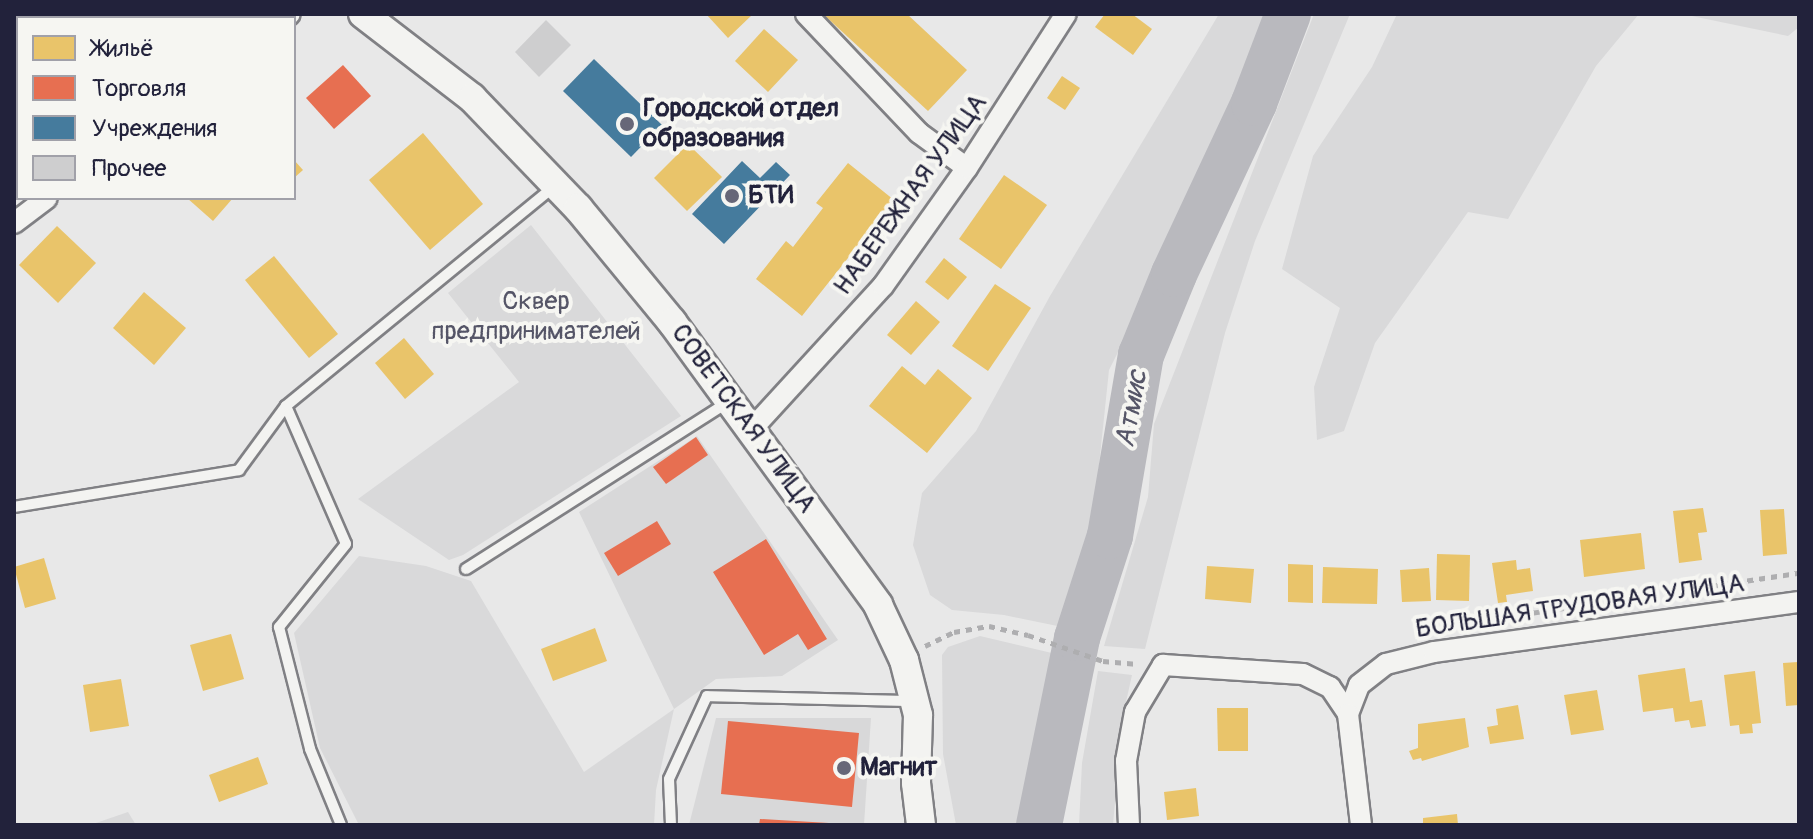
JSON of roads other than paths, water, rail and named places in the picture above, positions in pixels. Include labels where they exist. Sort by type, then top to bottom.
[{"type":"main road","name":"СОВЕТСКАЯ УЛИЦА","points":[[363,14],[472,98],[556,185],[672,322],[878,605],[904,660],[918,715],[916,783],[921,825]]},
{"type":"street","points":[[806,14],[919,133],[967,168]]},
{"type":"street","name":"НАБЕРЕЖНАЯ УЛИЦА","points":[[751,430],[883,286],[967,168],[1066,14]]},
{"type":"street","points":[[14,223],[44,200]]},
{"type":"street","name":"БОЛЬШАЯ ТРУДОВАЯ УЛИЦА","points":[[1348,714],[1359,685],[1386,664],[1434,652],[1799,602]]},
{"type":"street","points":[[1129,825],[1126,761],[1135,712],[1163,665],[1303,674],[1330,687],[1348,714],[1361,825]]},
{"type":"street","name":"СОВЕТСКАЯ УЛИЦА","points":[[913,825],[916,783]]},
{"type":"lane","points":[[14,507],[239,470],[286,406],[556,185]]},
{"type":"lane","points":[[466,569],[730,401]]},
{"type":"lane","points":[[286,406],[346,544],[279,627],[310,749],[341,825]]},
{"type":"lane","points":[[671,825],[669,779],[707,696],[914,701]]},
{"type":"waterway","name":"Атмис","points":[[1039,825],[1077,638],[1110,536],[1141,355],[1174,274],[1254,103],[1288,14]]},
{"type":"place","name":"Городской отдел образования","points":[[627,124]]},
{"type":"place","name":"БТИ","points":[[732,196]]},
{"type":"place","name":"Магнит","points":[[844,768]]},
{"type":"park label","name":"Сквер предпринимателей","points":[[536,317]]}]
